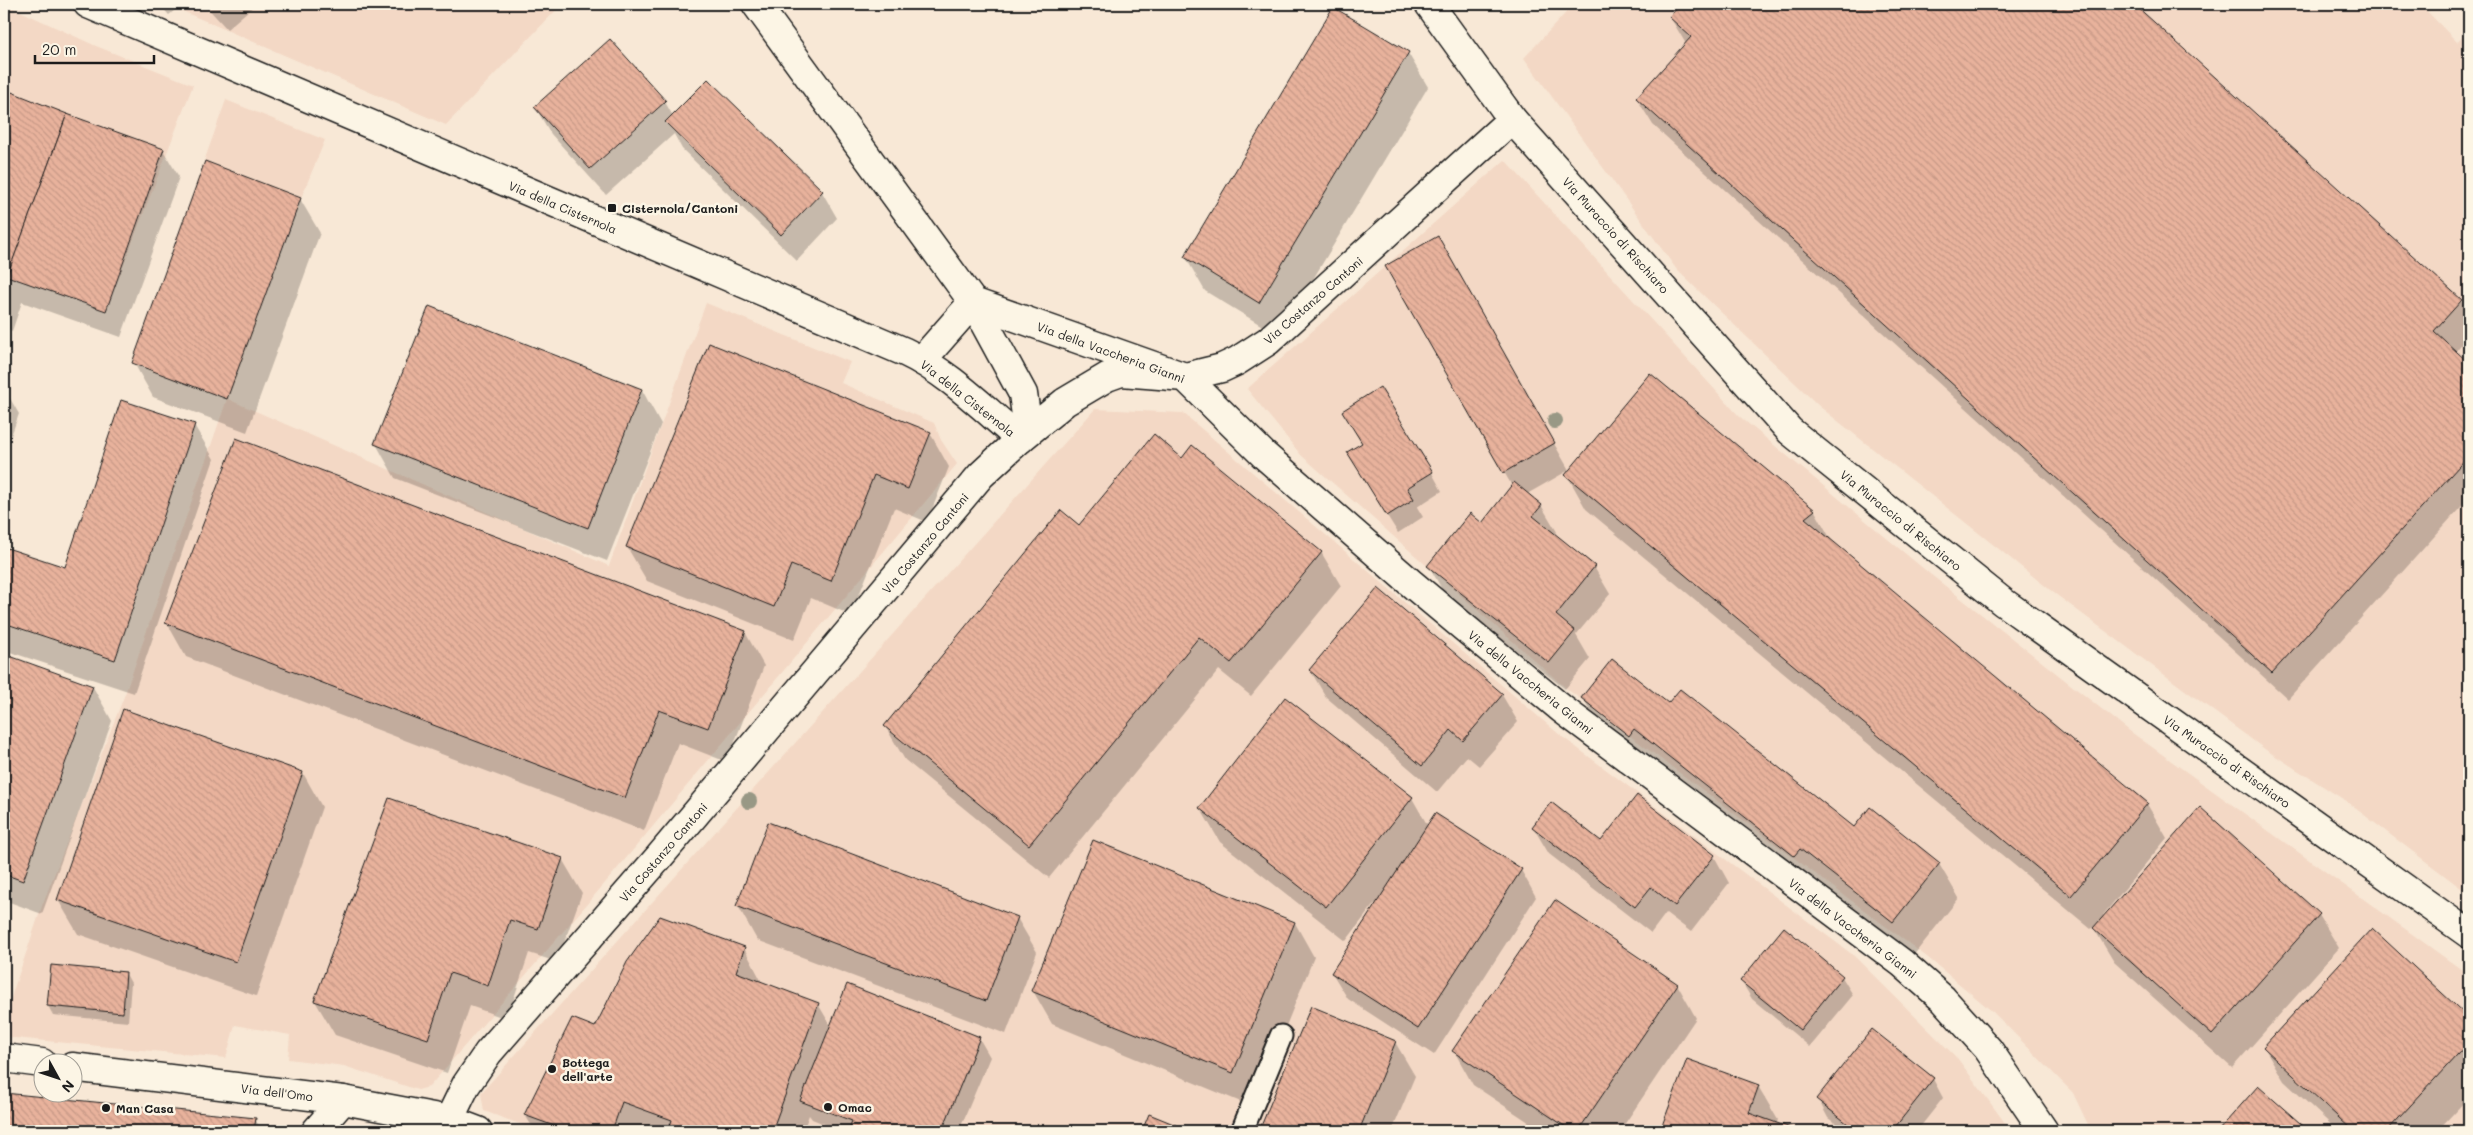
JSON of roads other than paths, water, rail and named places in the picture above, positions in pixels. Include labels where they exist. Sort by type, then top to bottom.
[{"type":"street","name":"Via della Cisternola","points":[[88,4],[922,360],[1020,439]]},
{"type":"street","points":[[756,4],[973,302],[1023,394],[1026,414],[1020,439]]},
{"type":"street","name":"Via Muraccio di Rischiaro","points":[[1429,4],[1512,119],[1790,431],[2003,602],[2469,934]]},
{"type":"street","name":"Via Costanzo Cantoni","points":[[449,1120],[466,1085],[488,1053],[660,856],[982,475],[1020,439],[1065,402],[1107,377],[1121,372],[1185,377],[1222,368],[1237,362],[1268,341],[1512,119]]},
{"type":"street","points":[[922,360],[973,302]]},
{"type":"street","name":"Via della Vaccheria Gianni","points":[[973,302],[1185,377],[1264,455],[1412,584],[1562,709],[1902,963],[1943,999],[1988,1050],[2044,1131]]},
{"type":"street","points":[[4,1058],[32,1062]]},
{"type":"street","name":"Via dell'Omo","points":[[82,1068],[343,1100],[449,1120],[478,1131]]},
{"type":"street","points":[[316,1131],[343,1100]]},
{"type":"lane","points":[[1242,1131],[1281,1036]]},
{"type":"place","name":"Cisternola/Cantoni","points":[[612,208]]},
{"type":"place","name":"Bottega dell'arte","points":[[552,1069]]},
{"type":"place","name":"Omac","points":[[828,1107]]},
{"type":"place","name":"Man Casa","points":[[106,1108]]}]
